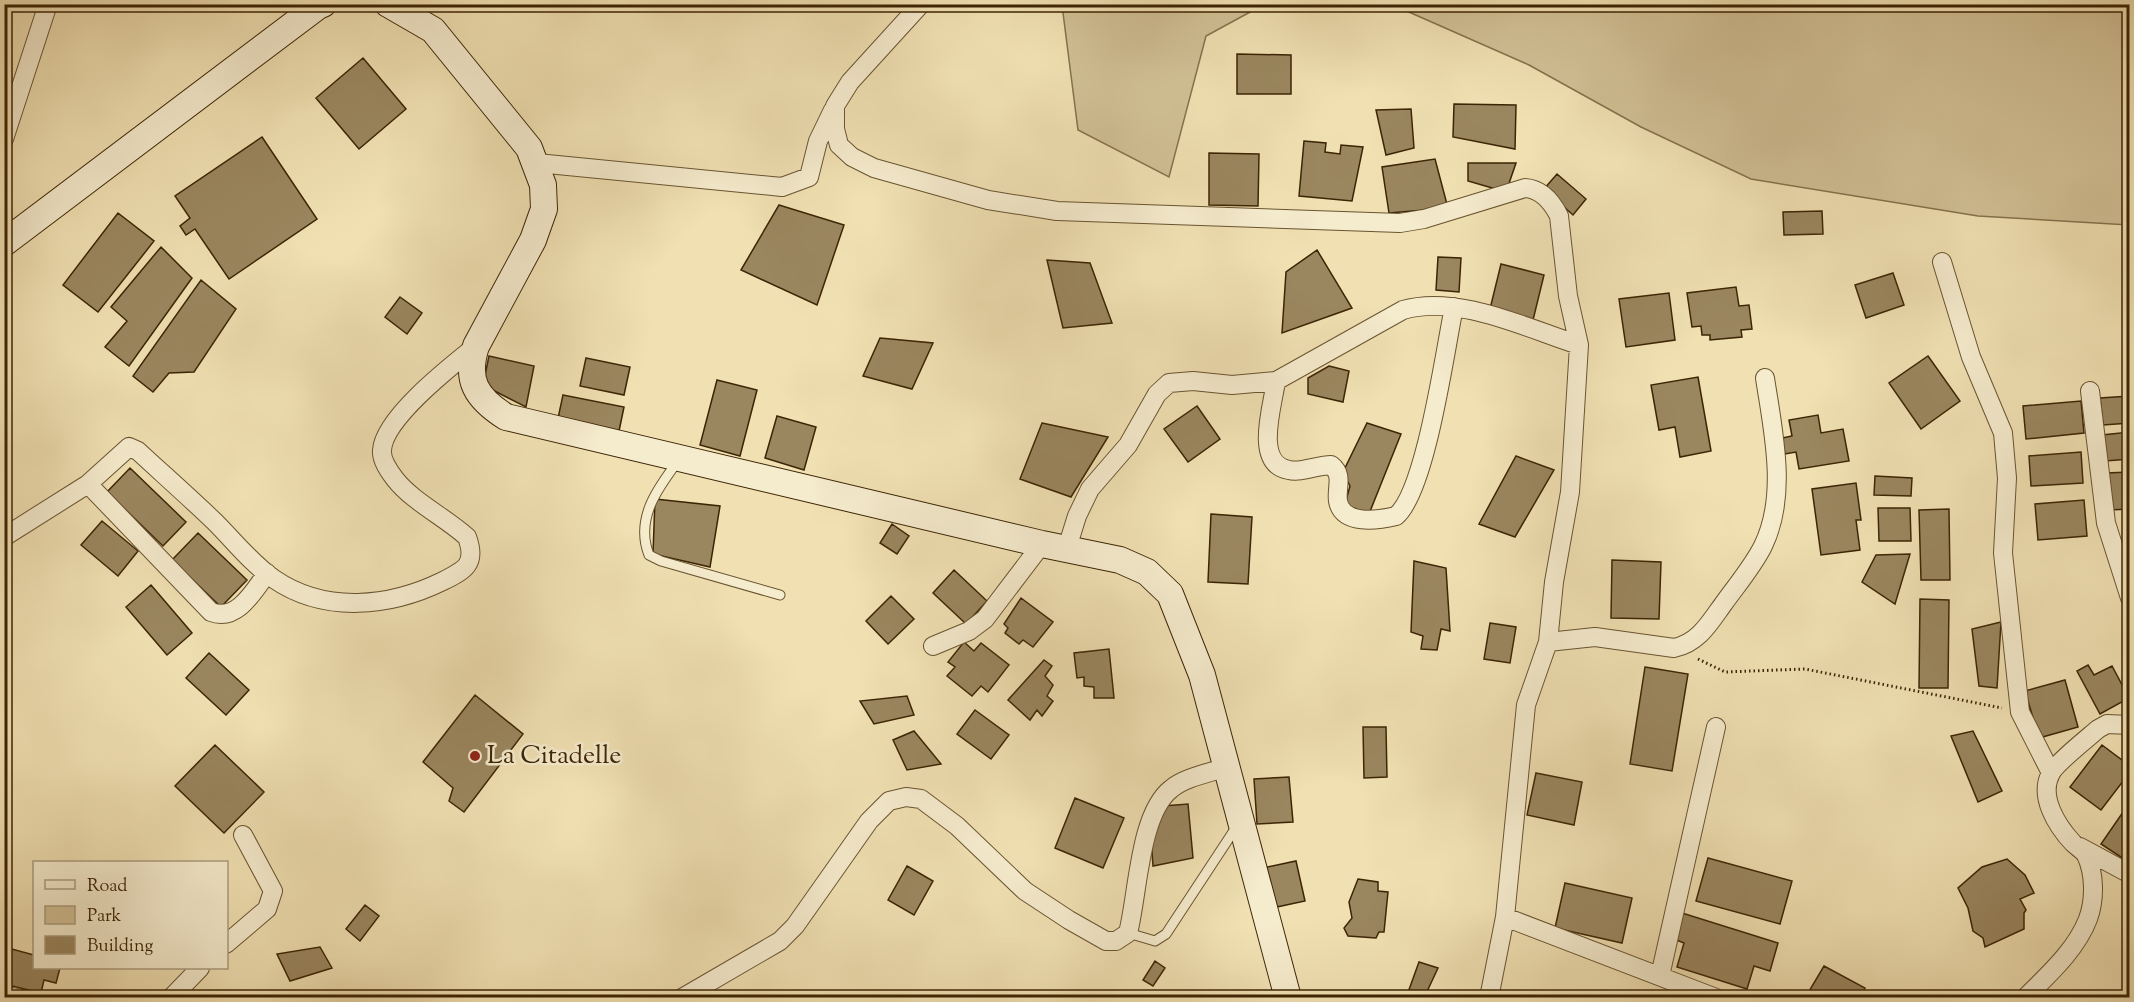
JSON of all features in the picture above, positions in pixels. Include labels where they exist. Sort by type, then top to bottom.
[{"type":"street","points":[[4,140],[48,4]]},
{"type":"street","points":[[4,243],[323,4]]},
{"type":"street","points":[[388,4],[433,30],[529,148],[537,163],[543,185],[544,209],[533,240],[476,346],[470,373],[477,390],[491,408],[506,417],[1042,544],[1120,560],[1147,572],[1170,594],[1202,675],[1288,998]]},
{"type":"street","points":[[537,163],[782,187],[810,177],[818,141],[850,82],[921,4]]},
{"type":"street","points":[[835,106],[835,129],[839,145],[852,157],[874,168],[988,200],[1056,211],[1400,223],[1424,219],[1514,190],[1532,188],[1541,193],[1559,216],[1568,296],[1579,345],[1570,492],[1554,582],[1548,642],[1526,705],[1505,916],[1490,998]]},
{"type":"street","points":[[1942,262],[1971,357],[2003,433],[2007,478],[2003,553],[2020,712],[2051,773]]},
{"type":"street","points":[[1067,548],[1077,516],[1090,489],[1128,445],[1157,394],[1169,383],[1193,381],[1243,384],[1276,381],[1403,310],[1417,306],[1466,309],[1579,345]]},
{"type":"street","points":[[1276,381],[1267,447],[1274,462],[1290,471],[1331,465],[1339,475],[1338,501],[1342,511],[1352,518],[1371,520],[1396,516],[1410,499],[1424,451],[1454,307]]},
{"type":"street","points":[[4,537],[88,484],[129,447],[138,452],[267,573],[296,592],[315,599],[344,603],[407,596],[464,570],[470,559],[471,549],[467,537],[396,481],[381,453],[390,425],[436,379],[476,346]]},
{"type":"street","points":[[1548,642],[1595,637],[1674,648],[1689,643],[1702,633],[1763,546],[1775,507],[1776,447],[1765,378]]},
{"type":"street","points":[[2090,391],[2106,523],[2130,598]]},
{"type":"street","points":[[88,484],[212,612],[219,615],[231,613],[245,602],[267,573]]},
{"type":"street","points":[[933,646],[969,631],[985,619],[1042,544]]},
{"type":"street","points":[[2025,998],[2074,947],[2088,918],[2093,890],[2092,875],[2085,854],[2073,843],[2052,816],[2047,795],[2051,773],[2098,729],[2107,724],[2130,725]]},
{"type":"street","points":[[1660,976],[1716,727]]},
{"type":"street","points":[[682,998],[780,941],[795,926],[869,821],[890,801],[906,796],[921,799],[957,826],[1024,891],[1106,941],[1116,941],[1128,933],[1134,912],[1139,868],[1149,825],[1162,797],[1172,787],[1227,767]]},
{"type":"street","points":[[228,942],[267,909],[273,891],[243,835]]},
{"type":"street","points":[[2073,843],[2130,874]]},
{"type":"street","points":[[1505,916],[1716,998]]},
{"type":"street","points":[[171,998],[199,969]]},
{"type":"street","points":[[4,996],[18,998]]},
{"type":"lane","points":[[680,458],[650,502],[644,527],[644,543],[649,555],[661,561],[780,595]]},
{"type":"lane","points":[[1128,933],[1155,941],[1166,934],[1241,820]]},
{"type":"path","points":[[1674,648],[1725,672],[1804,669],[2020,712]]},
{"type":"green space","points":[[1062,5],[1263,5],[1206,36],[1169,177],[1078,130]]},
{"type":"green space","points":[[1393,5],[2129,5],[2129,225],[1978,216],[1751,179],[1641,127],[1529,65]]},
{"type":"building","points":[[1237,54],[1291,55],[1291,94],[1237,94]]},
{"type":"building","points":[[363,58],[406,109],[359,149],[316,98]]},
{"type":"building","points":[[1454,104],[1516,105],[1515,149],[1453,137]]},
{"type":"building","points":[[1411,109],[1414,148],[1386,155],[1376,110]]},
{"type":"building","points":[[262,137],[317,219],[229,279],[195,229],[186,235],[180,226],[190,218],[175,196]]},
{"type":"building","points":[[1304,141],[1326,143],[1325,152],[1340,154],[1341,145],[1363,147],[1352,201],[1299,196]]},
{"type":"building","points":[[1209,153],[1259,154],[1258,206],[1209,205]]},
{"type":"building","points":[[1435,159],[1448,208],[1389,213],[1382,167]]},
{"type":"building","points":[[1468,163],[1516,163],[1506,192],[1468,181]]},
{"type":"building","points":[[1557,174],[1586,199],[1573,215],[1544,189]]},
{"type":"building","points":[[779,205],[844,225],[817,305],[741,270]]},
{"type":"building","points":[[1822,211],[1823,234],[1784,235],[1783,212]]},
{"type":"building","points":[[118,213],[154,241],[98,312],[63,285]]},
{"type":"building","points":[[161,247],[192,278],[129,366],[105,347],[127,321],[111,307]]},
{"type":"building","points":[[1317,250],[1352,308],[1282,333],[1286,272]]},
{"type":"building","points":[[1438,257],[1461,258],[1459,292],[1436,290]]},
{"type":"building","points":[[1047,260],[1090,263],[1112,323],[1063,328]]},
{"type":"building","points":[[1501,264],[1544,275],[1533,320],[1490,309]]},
{"type":"building","points":[[1893,273],[1904,305],[1866,318],[1855,285]]},
{"type":"building","points":[[201,280],[236,309],[194,372],[169,373],[153,392],[133,376]]},
{"type":"building","points":[[1736,287],[1739,306],[1749,305],[1752,329],[1741,330],[1742,337],[1710,340],[1710,335],[1702,335],[1701,326],[1692,327],[1687,293]]},
{"type":"building","points":[[1669,293],[1675,340],[1626,347],[1619,299]]},
{"type":"building","points":[[400,297],[422,313],[407,334],[385,317]]},
{"type":"building","points":[[880,338],[933,343],[912,389],[863,376]]},
{"type":"building","points":[[489,356],[534,366],[526,407],[483,385]]},
{"type":"building","points":[[1928,356],[1960,401],[1921,429],[1889,383]]},
{"type":"building","points":[[586,358],[630,367],[624,395],[580,386]]},
{"type":"building","points":[[1329,366],[1349,371],[1343,402],[1308,394],[1308,378]]},
{"type":"building","points":[[1698,377],[1711,451],[1680,457],[1675,427],[1659,430],[1651,385]]},
{"type":"building","points":[[717,380],[757,390],[740,456],[700,445]]},
{"type":"building","points":[[563,395],[624,407],[618,436],[557,423]]},
{"type":"building","points":[[2130,396],[2130,423],[2103,425],[2100,398]]},
{"type":"building","points":[[2081,401],[2084,433],[2026,439],[2023,406]]},
{"type":"building","points":[[1197,406],[1220,439],[1188,462],[1164,429]]},
{"type":"building","points":[[1818,415],[1821,433],[1843,429],[1849,461],[1799,469],[1796,452],[1785,454],[1782,438],[1792,436],[1789,420]]},
{"type":"building","points":[[777,416],[816,427],[804,470],[765,458]]},
{"type":"building","points":[[1042,423],[1108,437],[1071,497],[1020,479]]},
{"type":"building","points":[[1367,423],[1401,434],[1369,514],[1343,511],[1350,486],[1343,472]]},
{"type":"building","points":[[2130,432],[2130,459],[2105,461],[2102,435]]},
{"type":"building","points":[[2081,452],[2083,483],[2031,486],[2029,456]]},
{"type":"building","points":[[1516,456],[1554,470],[1515,537],[1479,524]]},
{"type":"building","points":[[130,468],[186,522],[163,546],[107,492]]},
{"type":"building","points":[[2130,472],[2130,509],[2109,510],[2106,473]]},
{"type":"building","points":[[1875,476],[1912,478],[1911,496],[1874,495]]},
{"type":"building","points":[[1856,483],[1861,520],[1856,520],[1860,550],[1821,555],[1812,489]]},
{"type":"building","points":[[655,499],[720,506],[710,567],[653,554]]},
{"type":"building","points":[[2084,500],[2087,536],[2038,540],[2035,504]]},
{"type":"building","points":[[1878,508],[1910,508],[1911,541],[1879,541]]},
{"type":"building","points":[[1949,509],[1950,580],[1921,580],[1919,510]]},
{"type":"building","points":[[1211,514],[1252,517],[1248,584],[1208,582]]},
{"type":"building","points":[[102,521],[138,551],[118,576],[81,545]]},
{"type":"building","points":[[892,524],[909,536],[897,554],[880,543]]},
{"type":"building","points":[[2130,531],[2130,554],[2127,554],[2124,532]]},
{"type":"building","points":[[198,533],[247,580],[221,607],[172,560]]},
{"type":"building","points":[[1910,554],[1895,604],[1862,582],[1876,555]]},
{"type":"building","points":[[1612,560],[1661,562],[1659,619],[1611,618]]},
{"type":"building","points":[[1414,561],[1446,568],[1450,631],[1441,629],[1437,650],[1421,649],[1423,636],[1411,632]]},
{"type":"building","points":[[954,570],[987,601],[966,624],[933,593]]},
{"type":"building","points":[[151,585],[192,633],[167,655],[126,607]]},
{"type":"building","points":[[891,596],[914,619],[888,644],[866,621]]},
{"type":"building","points":[[1021,598],[1053,622],[1033,647],[1023,640],[1019,644],[1005,633],[1008,628],[1004,624]]},
{"type":"building","points":[[1920,599],[1949,600],[1948,688],[1919,688]]},
{"type":"building","points":[[2001,622],[1997,688],[1979,686],[1972,629]]},
{"type":"building","points":[[1490,623],[1516,627],[1510,663],[1484,659]]},
{"type":"building","points":[[964,642],[974,651],[981,643],[1009,665],[988,692],[981,686],[972,696],[947,676],[955,667],[948,662]]},
{"type":"building","points":[[1109,649],[1114,698],[1094,698],[1094,687],[1084,686],[1084,677],[1077,678],[1074,653]]},
{"type":"building","points":[[209,653],[249,690],[226,715],[186,678]]},
{"type":"building","points":[[1044,660],[1052,666],[1045,676],[1053,685],[1047,696],[1053,701],[1042,716],[1037,710],[1030,720],[1008,700]]},
{"type":"building","points":[[2088,665],[2094,675],[2112,666],[2129,698],[2100,714],[2077,671]]},
{"type":"building","points":[[1645,667],[1688,674],[1672,771],[1630,764]]},
{"type":"building","points":[[2065,680],[2078,727],[2039,738],[2025,691]]},
{"type":"building","points":[[475,695],[523,734],[464,812],[449,801],[453,788],[423,762]]},
{"type":"building","points":[[907,696],[914,715],[874,724],[860,701]]},
{"type":"building","points":[[975,710],[1009,735],[991,759],[957,734]]},
{"type":"building","points":[[1363,727],[1386,727],[1387,777],[1364,778]]},
{"type":"building","points":[[914,731],[941,764],[907,770],[893,740]]},
{"type":"building","points":[[1973,731],[2002,791],[1978,802],[1951,736]]},
{"type":"building","points":[[215,745],[264,792],[224,833],[175,786]]},
{"type":"building","points":[[2102,745],[2130,766],[2130,772],[2101,810],[2070,787]]},
{"type":"building","points":[[1536,773],[1582,782],[1574,825],[1527,815]]},
{"type":"building","points":[[1289,777],[1293,822],[1257,824],[1254,779]]},
{"type":"building","points":[[1075,798],[1124,818],[1103,868],[1055,848]]},
{"type":"building","points":[[2130,802],[2130,863],[2101,844]]},
{"type":"building","points":[[1188,804],[1193,858],[1153,866],[1151,837],[1163,806]]},
{"type":"building","points":[[1708,858],[1792,881],[1780,924],[1696,901]]},
{"type":"building","points":[[2007,859],[2025,875],[2034,893],[2020,899],[2026,910],[2024,929],[1985,947],[1983,938],[1973,931],[1968,908],[1958,888],[1982,867]]},
{"type":"building","points":[[1296,861],[1305,901],[1272,908],[1263,868]]},
{"type":"building","points":[[907,866],[933,881],[914,915],[888,900]]},
{"type":"building","points":[[1358,879],[1378,882],[1378,891],[1388,892],[1384,932],[1379,932],[1376,938],[1348,936],[1344,928],[1352,918],[1349,902]]},
{"type":"building","points":[[1565,883],[1632,898],[1622,943],[1555,928]]},
{"type":"building","points":[[365,905],[379,916],[360,941],[346,929]]},
{"type":"building","points":[[1682,913],[1778,943],[1770,971],[1754,966],[1747,989],[1677,967],[1684,943],[1674,939]]},
{"type":"building","points":[[320,947],[332,968],[290,981],[277,954]]},
{"type":"building","points":[[8,948],[33,955],[33,969],[60,969],[56,983],[44,980],[41,993],[4,984]]},
{"type":"building","points":[[1155,961],[1165,968],[1153,986],[1143,980]]},
{"type":"building","points":[[1419,962],[1438,968],[1424,998],[1406,998]]},
{"type":"building","points":[[1824,966],[1865,988],[1860,998],[1805,998]]},
{"type":"place","name":"La Citadelle","points":[[475,756]]}]
